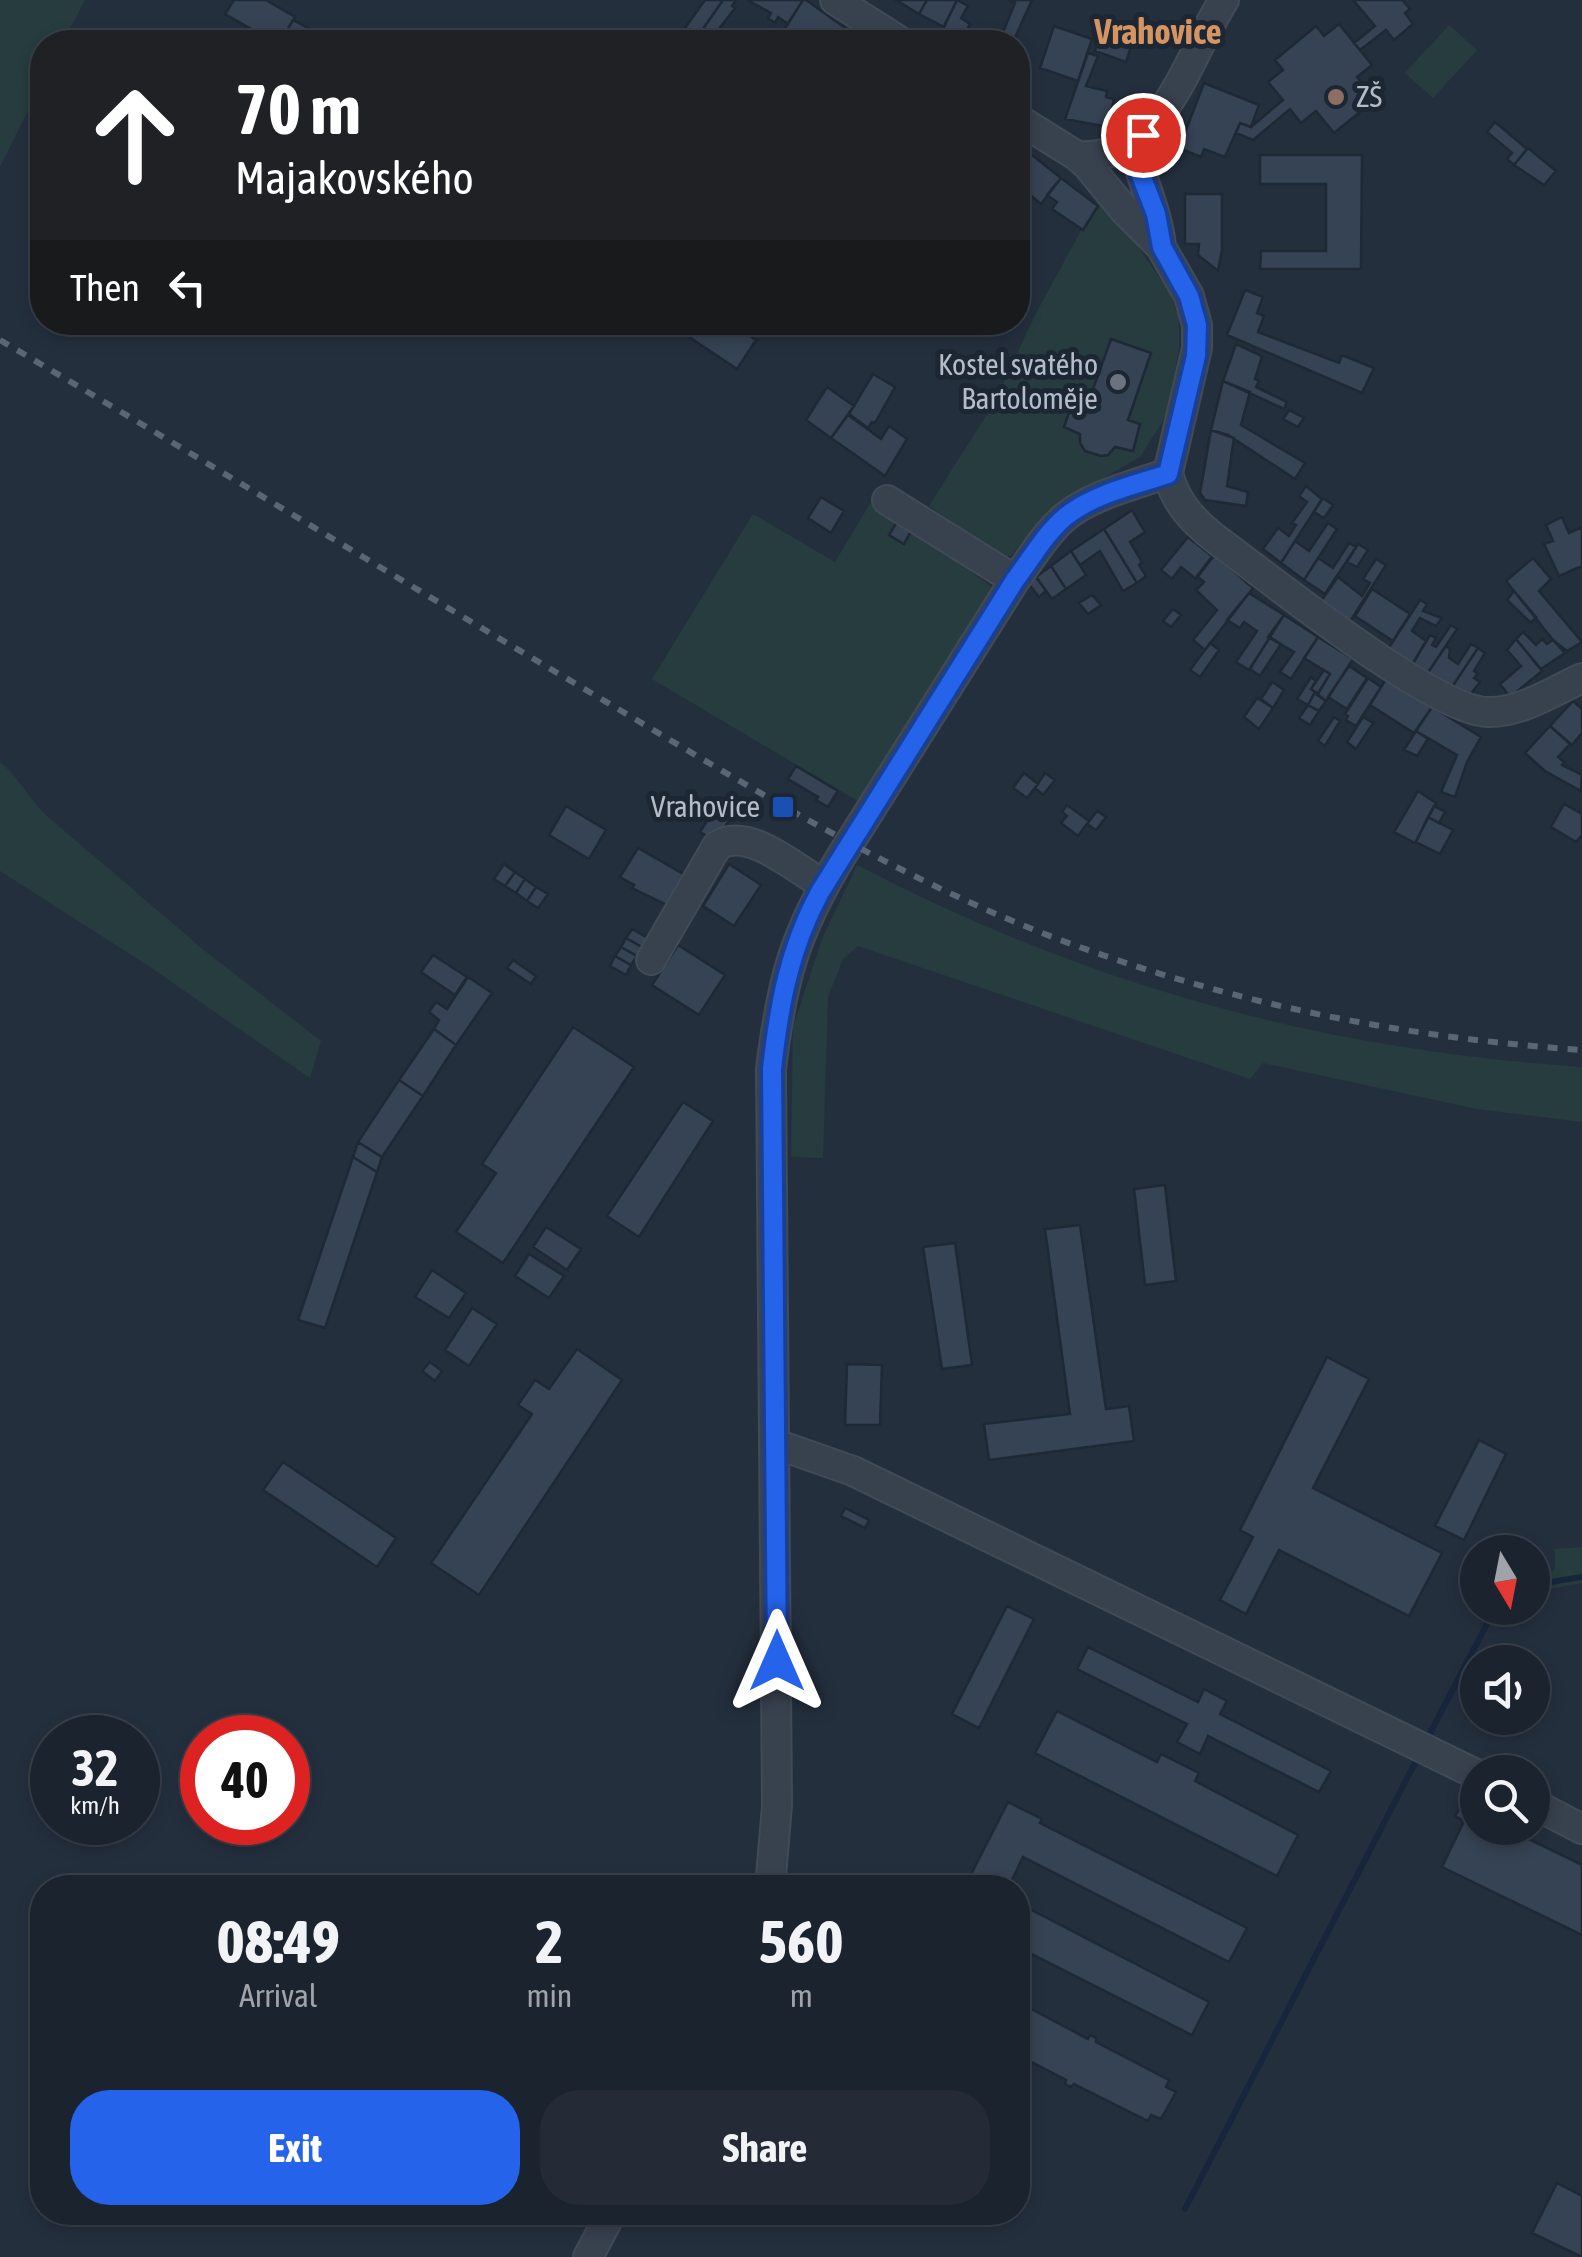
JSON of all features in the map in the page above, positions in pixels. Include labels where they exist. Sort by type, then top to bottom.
[{"type":"street","points":[[835,0],[881,30]]},
{"type":"street","points":[[1078,156],[1110,154],[1136,141],[1161,112],[1224,0]]},
{"type":"street","points":[[1030,126],[1078,156],[1162,247],[1189,296],[1198,340],[1168,474],[1182,506],[1216,540],[1388,664],[1457,705],[1480,712],[1500,711],[1582,678]]},
{"type":"street","points":[[1136,141],[1139,170],[1156,214],[1162,247]]},
{"type":"street","points":[[771,1875],[777,1806],[772,1069],[780,1000],[794,945],[824,886],[1015,580],[1047,537],[1074,510],[1168,474]]},
{"type":"street","points":[[888,500],[1015,580]]},
{"type":"street","points":[[651,960],[717,846],[724,842],[749,840],[824,886]]},
{"type":"street","points":[[776,1444],[853,1471],[1460,1767]]},
{"type":"street","points":[[1550,1813],[1582,1829]]},
{"type":"street","points":[[588,2257],[605,2225]]},
{"type":"green space","points":[[0,0],[85,0],[69,30],[30,30],[30,107],[0,167]]},
{"type":"green space","points":[[1449,25],[1477,50],[1433,98],[1405,73]]},
{"type":"green space","points":[[1101,194],[1169,291],[1179,318],[1179,348],[1168,413],[1140,457],[1050,509],[1011,556],[1001,556],[929,506],[994,403],[1026,335],[1030,335],[1035,315]]},
{"type":"green space","points":[[871,502],[997,591],[861,803],[652,679],[753,514],[835,562]]},
{"type":"green space","points":[[0,762],[47,816],[205,951],[321,1041],[310,1078],[150,967],[0,871]]},
{"type":"green space","points":[[857,865],[1032,946],[1209,1005],[1391,1045],[1582,1067],[1582,1122],[1477,1109],[1263,1063],[1250,1079],[858,946],[843,959],[828,997],[823,1158],[791,1157],[793,1027],[822,939]]},
{"type":"green space","points":[[1582,1547],[1582,1583],[1550,1589],[1555,1549]]},
{"type":"building","points":[[234,0],[266,0],[295,17],[287,30],[253,30],[225,14]]},
{"type":"building","points":[[705,0],[723,0],[702,30],[684,30]]},
{"type":"building","points":[[723,0],[736,0],[732,6],[735,8],[718,30],[702,30]]},
{"type":"building","points":[[747,0],[803,0],[788,24],[778,17],[775,23],[768,18],[771,13]]},
{"type":"building","points":[[806,0],[848,30],[784,30]]},
{"type":"building","points":[[896,0],[927,0],[919,14]]},
{"type":"building","points":[[927,0],[957,0],[944,27],[919,14]]},
{"type":"building","points":[[957,0],[968,6],[961,18],[970,24],[967,30],[942,30]]},
{"type":"building","points":[[1008,0],[1032,0],[1018,30],[1004,30],[1015,3]]},
{"type":"building","points":[[1353,0],[1402,0],[1410,9],[1405,13],[1413,24],[1394,40],[1386,30],[1360,50],[1354,43],[1375,26]]},
{"type":"building","points":[[293,20],[312,30],[287,30]]},
{"type":"building","points":[[1339,24],[1372,65],[1357,77],[1376,99],[1334,133],[1316,111],[1301,123],[1290,109],[1253,140],[1236,133],[1240,123],[1251,127],[1283,100],[1268,82],[1283,70],[1275,60],[1316,26],[1324,36]]},
{"type":"building","points":[[1054,26],[1092,39],[1078,81],[1040,68]]},
{"type":"building","points":[[1102,29],[1133,40],[1126,62],[1095,51]]},
{"type":"building","points":[[1088,53],[1098,56],[1086,86],[1107,91],[1106,97],[1114,99],[1108,127],[1065,119]]},
{"type":"building","points":[[1204,83],[1259,105],[1251,127],[1240,123],[1225,157],[1204,149],[1201,157],[1179,148]]},
{"type":"building","points":[[1495,122],[1527,149],[1514,165],[1507,159],[1512,153],[1487,132]]},
{"type":"building","points":[[1528,148],[1556,171],[1544,185],[1514,165]]},
{"type":"building","points":[[1030,153],[1061,178],[1041,204],[1030,195]]},
{"type":"building","points":[[1260,155],[1362,155],[1361,269],[1260,269],[1261,251],[1326,251],[1326,184],[1260,184]]},
{"type":"building","points":[[1061,178],[1098,206],[1083,230],[1052,209],[1057,202],[1047,195]]},
{"type":"building","points":[[1185,194],[1222,194],[1218,271],[1198,255],[1199,244],[1185,244]]},
{"type":"building","points":[[1245,290],[1263,297],[1257,313],[1264,316],[1258,332],[1339,363],[1342,355],[1374,368],[1362,393],[1227,335]]},
{"type":"building","points":[[686,335],[749,335],[756,340],[737,369]]},
{"type":"building","name":"Kostel svatého Bartoloměje","points":[[1111,339],[1151,353],[1128,420],[1140,424],[1133,451],[1115,447],[1101,456],[1085,451],[1080,434],[1064,427],[1070,410],[1084,414]]},
{"type":"building","points":[[1236,344],[1262,356],[1256,387],[1287,402],[1284,409],[1223,381]]},
{"type":"building","points":[[873,374],[895,387],[875,423],[868,428],[849,414]]},
{"type":"building","points":[[1223,381],[1250,392],[1241,425],[1305,463],[1295,479],[1228,435],[1211,430]]},
{"type":"building","points":[[827,387],[854,406],[831,438],[806,420]]},
{"type":"building","points":[[1289,410],[1304,418],[1298,427],[1283,419]]},
{"type":"building","points":[[848,415],[881,439],[889,426],[907,439],[885,476],[831,438]]},
{"type":"building","points":[[1211,430],[1234,438],[1227,486],[1248,492],[1246,506],[1205,500],[1200,493]]},
{"type":"building","points":[[1306,486],[1322,499],[1281,563],[1263,549],[1278,528],[1289,536],[1296,525],[1292,523],[1307,502],[1299,496]]},
{"type":"building","points":[[821,497],[844,511],[831,533],[808,518]]},
{"type":"building","points":[[1323,498],[1333,505],[1324,518],[1314,512]]},
{"type":"building","points":[[1132,510],[1145,532],[1130,542],[1146,576],[1137,583],[1104,529]]},
{"type":"building","points":[[1562,517],[1569,533],[1582,527],[1582,566],[1559,576],[1544,544],[1553,541],[1546,525]]},
{"type":"building","points":[[898,520],[912,529],[904,544],[889,535]]},
{"type":"building","points":[[1328,523],[1337,529],[1304,580],[1281,563],[1295,541],[1309,551]]},
{"type":"building","points":[[1104,529],[1137,583],[1123,591],[1100,551],[1080,565],[1071,551]]},
{"type":"building","points":[[1188,537],[1213,557],[1196,579],[1181,567],[1172,579],[1161,570]]},
{"type":"building","points":[[1349,543],[1356,547],[1325,594],[1304,580],[1318,558],[1333,568]]},
{"type":"building","points":[[1358,544],[1368,550],[1357,567],[1347,562]]},
{"type":"building","points":[[1071,551],[1086,575],[1066,589],[1051,566]]},
{"type":"building","points":[[1214,554],[1253,588],[1205,650],[1193,640],[1217,610],[1196,590],[1204,582],[1197,576]]},
{"type":"building","points":[[1533,558],[1551,579],[1539,591],[1582,642],[1567,651],[1553,640],[1506,581]]},
{"type":"building","points":[[1376,559],[1386,565],[1349,623],[1321,601],[1338,577],[1362,596],[1370,583],[1363,579]]},
{"type":"building","points":[[1051,566],[1066,589],[1052,599],[1036,577]]},
{"type":"building","points":[[1036,577],[1046,591],[1039,597],[1028,583]]},
{"type":"building","points":[[1372,589],[1410,614],[1393,641],[1355,616]]},
{"type":"building","points":[[1514,591],[1536,617],[1531,623],[1507,600]]},
{"type":"building","points":[[1249,593],[1284,615],[1249,670],[1236,662],[1257,631],[1244,622],[1240,628],[1227,620]]},
{"type":"building","points":[[1092,595],[1101,605],[1088,614],[1079,603]]},
{"type":"building","points":[[1420,600],[1427,604],[1423,611],[1442,618],[1436,626],[1420,618],[1412,631],[1426,641],[1412,665],[1388,649]]},
{"type":"building","points":[[1173,609],[1181,615],[1171,627],[1163,621]]},
{"type":"building","points":[[1284,615],[1318,637],[1291,679],[1280,672],[1294,652],[1268,637]]},
{"type":"building","points":[[1451,625],[1457,629],[1427,674],[1412,665],[1430,635],[1436,638],[1432,645],[1436,647]]},
{"type":"building","points":[[1523,632],[1536,645],[1542,639],[1547,644],[1553,640],[1565,653],[1541,669],[1516,639]]},
{"type":"building","points":[[1270,637],[1281,644],[1260,676],[1250,669]]},
{"type":"building","points":[[1318,637],[1353,659],[1326,701],[1317,695],[1330,674],[1304,658]]},
{"type":"building","points":[[1516,639],[1542,671],[1510,697],[1500,684],[1521,666],[1507,650]]},
{"type":"building","points":[[1210,643],[1219,650],[1200,677],[1190,670]]},
{"type":"building","points":[[1471,644],[1478,648],[1450,690],[1427,674],[1446,646],[1450,649],[1449,658],[1458,664]]},
{"type":"building","points":[[1478,648],[1485,653],[1474,671],[1478,674],[1474,678],[1480,682],[1466,700],[1450,690]]},
{"type":"building","points":[[1349,666],[1367,678],[1347,709],[1328,697]]},
{"type":"building","points":[[1324,670],[1330,674],[1318,694],[1311,689]]},
{"type":"building","points":[[1311,677],[1316,681],[1311,689],[1315,692],[1308,705],[1297,699]]},
{"type":"building","points":[[1368,678],[1381,687],[1356,726],[1346,720],[1345,714]]},
{"type":"building","points":[[1386,679],[1432,707],[1414,733],[1370,705]]},
{"type":"building","points":[[1272,682],[1284,690],[1273,708],[1261,699]]},
{"type":"building","points":[[1315,692],[1326,701],[1319,711],[1308,705]]},
{"type":"building","points":[[1257,698],[1273,708],[1259,729],[1244,717]]},
{"type":"building","points":[[1573,701],[1582,709],[1582,733],[1572,745],[1550,726]]},
{"type":"building","points":[[1308,705],[1319,711],[1310,725],[1299,718]]},
{"type":"building","points":[[1432,707],[1481,737],[1455,797],[1441,792],[1457,755],[1416,731]]},
{"type":"building","points":[[1334,717],[1340,721],[1325,746],[1318,741]]},
{"type":"building","points":[[1363,717],[1373,723],[1356,749],[1347,742]]},
{"type":"building","points":[[1550,726],[1570,744],[1558,757],[1564,762],[1562,765],[1582,775],[1581,791],[1545,771],[1525,753]]},
{"type":"building","points":[[1416,731],[1428,739],[1417,756],[1404,750]]},
{"type":"building","points":[[796,766],[838,791],[828,807],[788,779]]},
{"type":"building","points":[[1024,773],[1038,784],[1027,798],[1013,788]]},
{"type":"building","points":[[1045,773],[1055,780],[1043,795],[1035,788]]},
{"type":"building","points":[[1418,791],[1436,803],[1415,843],[1394,832]]},
{"type":"building","points":[[1564,804],[1582,814],[1582,835],[1576,842],[1551,827]]},
{"type":"building","points":[[1067,805],[1089,821],[1078,836],[1061,823],[1067,816],[1062,812]]},
{"type":"building","points":[[566,806],[606,830],[589,859],[549,835]]},
{"type":"building","points":[[1434,806],[1445,812],[1439,823],[1428,817]]},
{"type":"building","points":[[714,810],[730,819],[716,842],[700,832]]},
{"type":"building","points":[[1097,811],[1106,817],[1096,830],[1087,824]]},
{"type":"building","points":[[1428,817],[1453,830],[1440,854],[1416,842]]},
{"type":"building","points":[[638,848],[685,875],[667,905],[632,888],[634,885],[620,877]]},
{"type":"building","points":[[504,864],[515,872],[505,886],[494,879]]},
{"type":"building","points":[[729,864],[761,885],[734,926],[703,906]]},
{"type":"building","points":[[515,872],[525,879],[516,893],[505,886]]},
{"type":"building","points":[[525,879],[536,887],[527,901],[516,893]]},
{"type":"building","points":[[536,887],[548,894],[538,908],[527,901]]},
{"type":"building","points":[[632,929],[648,938],[642,947],[626,938]]},
{"type":"building","points":[[626,938],[642,947],[637,956],[621,947]]},
{"type":"building","points":[[678,945],[725,975],[699,1015],[652,985]]},
{"type":"building","points":[[621,947],[637,956],[631,965],[615,956]]},
{"type":"building","points":[[433,955],[467,977],[455,995],[421,972]]},
{"type":"building","points":[[615,956],[631,965],[626,975],[610,966]]},
{"type":"building","points":[[513,960],[536,976],[531,984],[507,968]]},
{"type":"building","points":[[468,977],[492,993],[456,1045],[434,1029],[439,1020],[429,1012],[436,1002],[447,1009]]},
{"type":"building","points":[[573,1027],[634,1067],[503,1263],[456,1232],[496,1173],[482,1164]]},
{"type":"building","points":[[434,1029],[456,1045],[423,1096],[399,1080]]},
{"type":"building","points":[[399,1080],[423,1096],[382,1157],[358,1142]]},
{"type":"building","points":[[683,1102],[713,1121],[639,1237],[607,1216]]},
{"type":"building","points":[[358,1142],[382,1157],[377,1172],[353,1157]]},
{"type":"building","points":[[353,1157],[377,1172],[325,1328],[298,1320]]},
{"type":"building","points":[[1165,1185],[1176,1281],[1145,1285],[1134,1189]]},
{"type":"building","points":[[1080,1225],[1106,1409],[1129,1406],[1134,1441],[989,1460],[984,1424],[1070,1414],[1045,1229]]},
{"type":"building","points":[[546,1227],[581,1249],[567,1270],[533,1247]]},
{"type":"building","points":[[955,1243],[972,1365],[942,1369],[923,1247]]},
{"type":"building","points":[[529,1254],[564,1276],[549,1298],[515,1276]]},
{"type":"building","points":[[432,1270],[466,1293],[449,1318],[415,1297]]},
{"type":"building","points":[[472,1308],[497,1324],[469,1366],[445,1350]]},
{"type":"building","points":[[577,1349],[622,1380],[479,1595],[431,1563],[532,1414],[518,1405],[535,1380],[549,1389]]},
{"type":"building","points":[[1327,1357],[1369,1379],[1313,1488],[1442,1553],[1409,1616],[1279,1550],[1246,1614],[1220,1600],[1253,1537],[1240,1530]]},
{"type":"building","points":[[430,1362],[442,1371],[435,1381],[422,1371]]},
{"type":"building","points":[[847,1364],[882,1365],[880,1425],[845,1425]]},
{"type":"building","points":[[1479,1440],[1506,1454],[1466,1535],[1460,1538],[1435,1526]]},
{"type":"building","points":[[283,1462],[396,1538],[377,1567],[263,1490]]},
{"type":"building","points":[[845,1508],[869,1520],[865,1528],[841,1516]]},
{"type":"building","points":[[1007,1606],[1034,1619],[979,1728],[952,1714]]},
{"type":"building","points":[[1088,1647],[1198,1702],[1204,1689],[1227,1701],[1220,1714],[1331,1771],[1319,1792],[1208,1736],[1200,1754],[1177,1742],[1187,1724],[1077,1669]]},
{"type":"building","points":[[1057,1711],[1157,1762],[1161,1754],[1199,1773],[1195,1781],[1298,1835],[1277,1876],[1035,1753]]},
{"type":"building","points":[[1008,1802],[1042,1819],[1040,1823],[1247,1928],[1229,1962],[1023,1857],[1014,1875],[971,1875]]},
{"type":"building","points":[[1460,1829],[1460,1845],[1541,1845],[1582,1865],[1582,1935],[1442,1867]]},
{"type":"building","points":[[1030,1909],[1209,2002],[1192,2035],[1030,1953]]},
{"type":"building","points":[[1030,2008],[1088,2039],[1090,2035],[1096,2038],[1096,2042],[1169,2080],[1166,2087],[1176,2092],[1161,2119],[1151,2115],[1148,2121],[1074,2084],[1065,2084],[1066,2080],[1030,2061]]},
{"type":"building","points":[[1557,2183],[1582,2196],[1582,2257],[1532,2233]]},
{"type":"waterway","points":[[1550,1582],[1582,1577]]},
{"type":"waterway","points":[[1426,1741],[1486,1625]]},
{"type":"waterway","points":[[1185,2209],[1418,1757]]},
{"type":"railway","points":[[0,340],[713,766],[890,864],[1012,921],[1136,966],[1325,1016],[1452,1037],[1582,1050]]},
{"type":"place","name":"ZŠ","points":[[1336,97]]},
{"type":"place","name":"Kostel svatého Bartoloměje","points":[[1118,382]]},
{"type":"place","name":"Vrahovice","points":[[783,807]]},
{"type":"district","name":"Vrahovice","points":[[1158,32]]},
{"type":"route","points":[[777,1661],[772,1069],[780,1000],[794,945],[806,917],[1015,580],[1064,518],[1087,503],[1168,474],[1196,356],[1197,325],[1189,296],[1162,247],[1160,227],[1139,170],[1136,141],[1143,135]]}]
